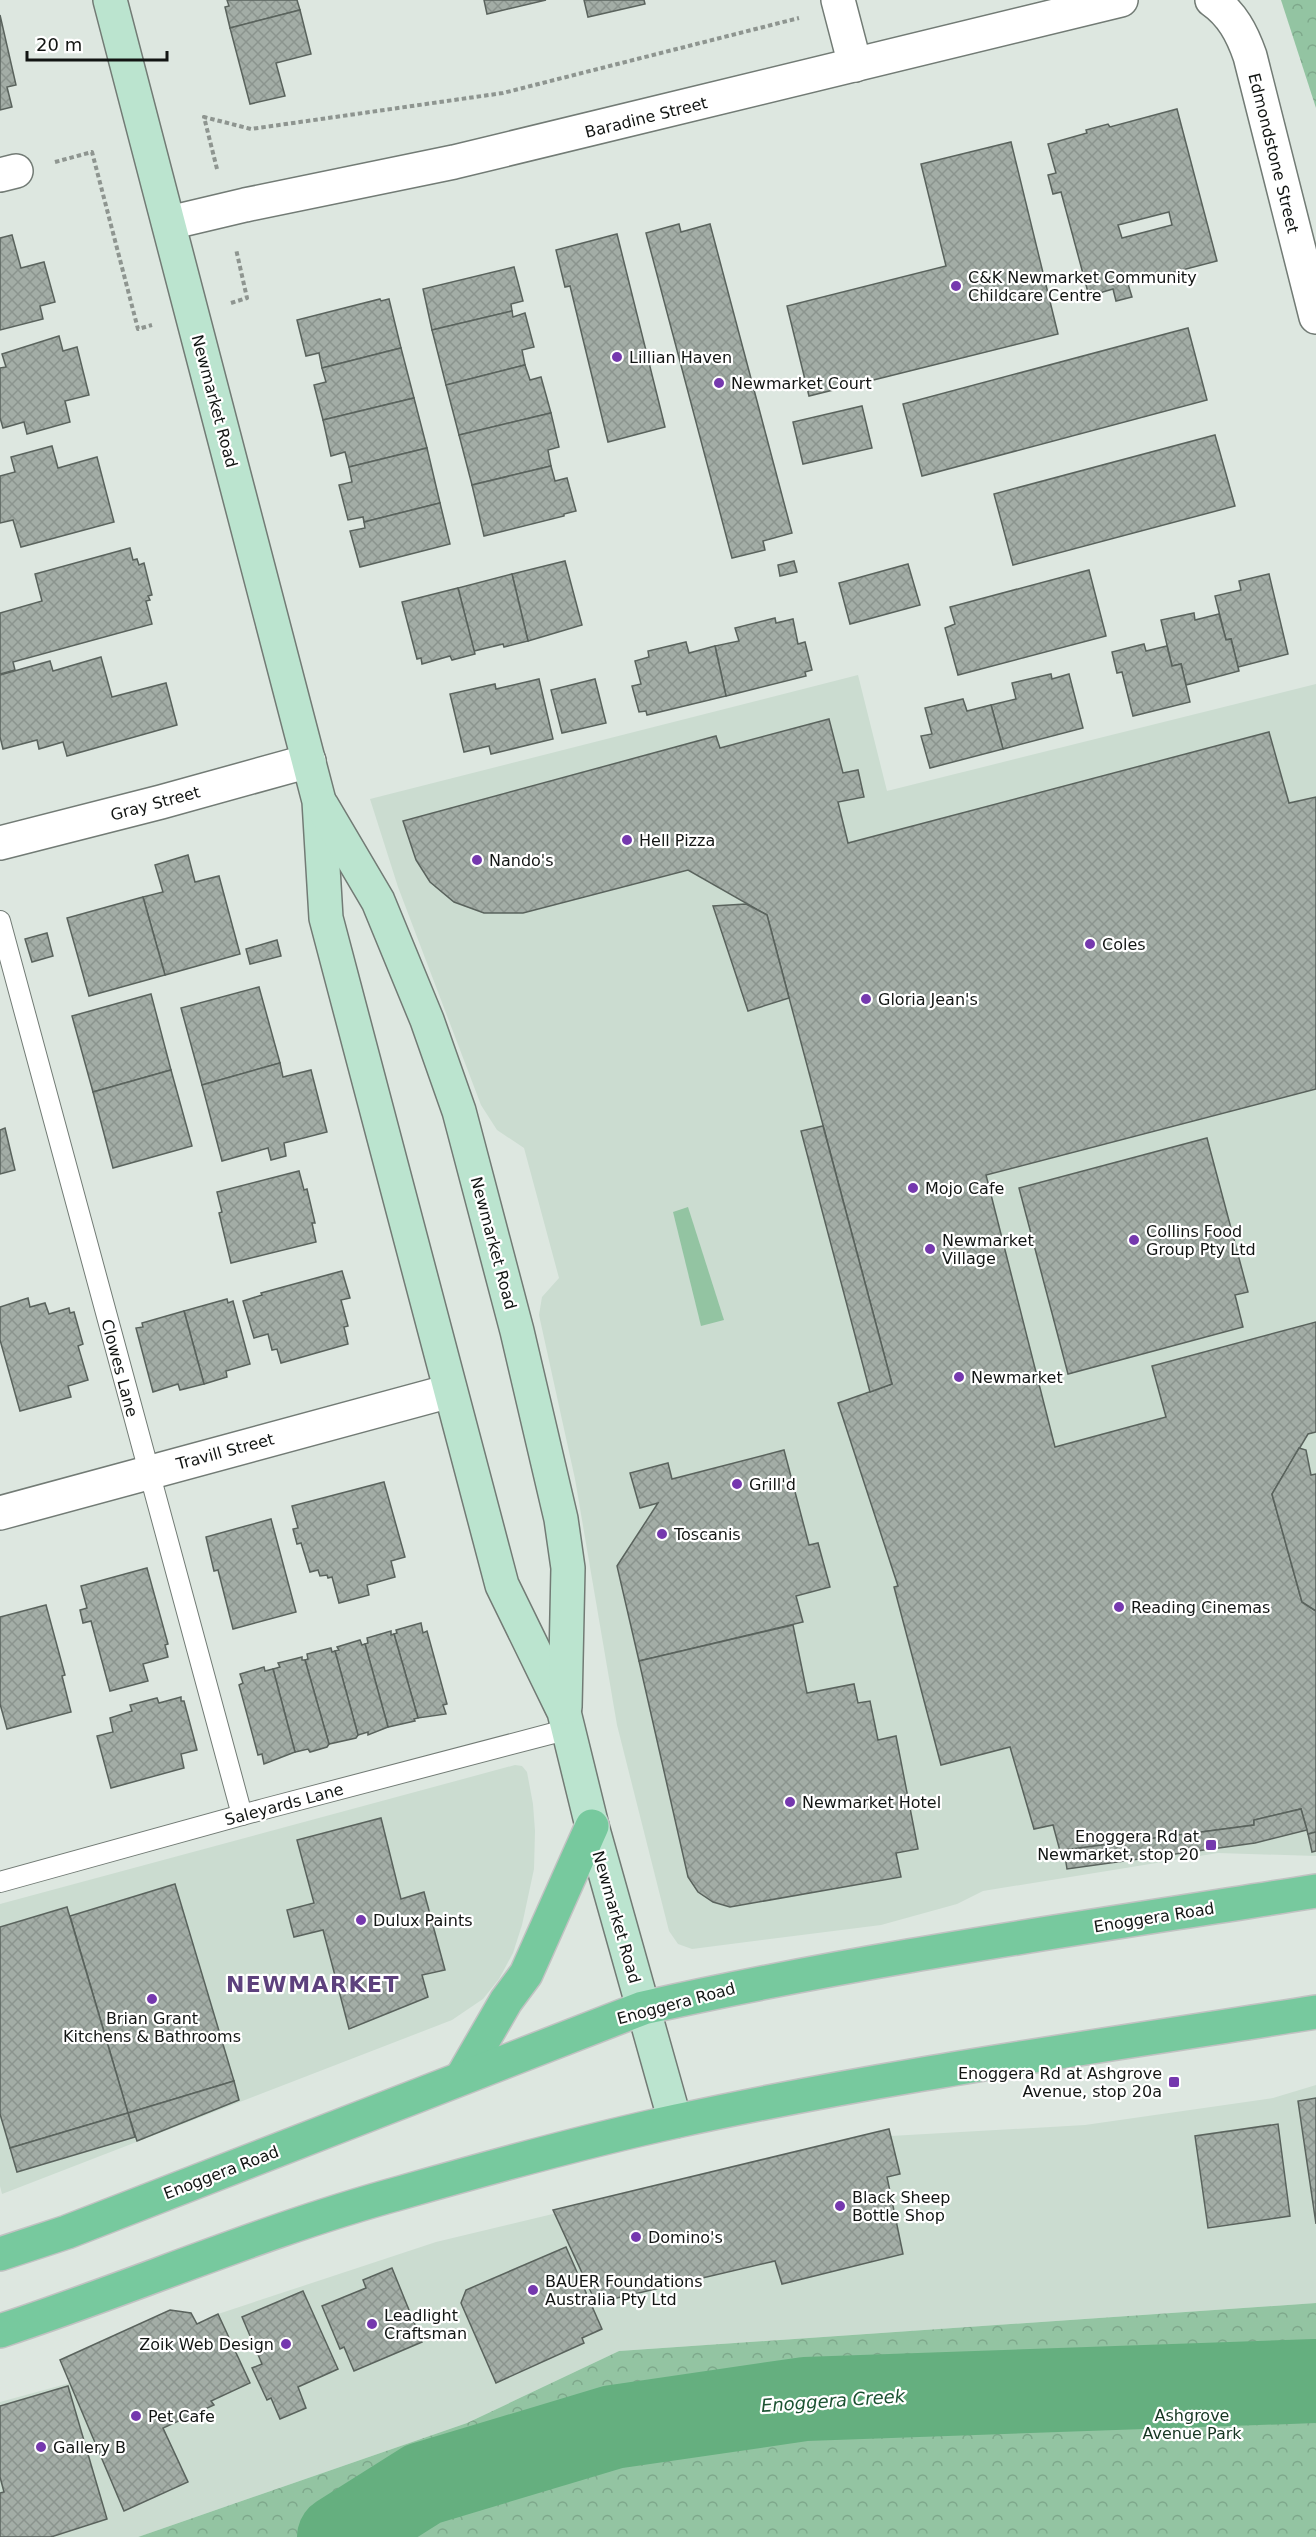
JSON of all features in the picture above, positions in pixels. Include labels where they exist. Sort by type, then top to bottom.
[{"type":"main road","name":"Newmarket Road","points":[[110,0],[319,801],[326,918],[450,1391],[502,1585],[567,1720],[592,1826],[675,2121]]},
{"type":"main road","name":"Newmarket Road","points":[[319,801],[378,901],[427,1020],[459,1111],[520,1342],[561,1519],[568,1568],[567,1720]]},
{"type":"main road","points":[[462,2077],[530,1967],[592,1826]]},
{"type":"main road","name":"Enoggera Road","points":[[0,2254],[96,2220],[643,2008],[741,1986],[855,1965],[1316,1891]]},
{"type":"main road","points":[[0,2331],[76,2306],[320,2216],[419,2187],[675,2121],[882,2081],[1316,2012]]},
{"type":"street","points":[[838,0],[855,65]]},
{"type":"street","name":"Baradine Street","points":[[169,223],[454,162],[1121,0]]},
{"type":"street","name":"Edmondstone Street","points":[[1212,0],[1236,25],[1250,56],[1313,296]]},
{"type":"street","name":"Gray Street","points":[[0,843],[309,761]]},
{"type":"street","name":"Travill Street","points":[[0,1513],[450,1391]]},
{"type":"lane","name":"Clowes Lane","points":[[0,921],[242,1815]]},
{"type":"lane","name":"Saleyards Lane","points":[[0,1882],[242,1815],[567,1720]]},
{"type":"path","points":[[207,127],[204,117],[251,129],[504,93],[799,18]]},
{"type":"path","points":[[92,152],[138,329],[146,327]]},
{"type":"path","points":[[239,301],[247,298],[245,286]]},
{"type":"shaded area","points":[[858,675],[887,791],[1316,684],[1316,1856],[1218,1853],[983,1891],[957,1904],[881,1925],[692,1949],[678,1944],[669,1931],[617,1725],[575,1479],[539,1315],[542,1297],[559,1278],[524,1148],[497,1130],[481,1105],[398,887],[370,799]]},
{"type":"shaded area","points":[[515,1765],[522,1766],[527,1772],[533,1804],[534,1869],[522,1925],[513,1953],[499,1979],[483,1999],[452,2020],[2,2194],[0,2186],[0,1904]]},
{"type":"shaded area","points":[[1316,2085],[1316,2303],[619,2351],[467,2423],[138,2537],[0,2537],[0,2402],[70,2383],[218,2314],[436,2242],[873,2137],[1085,2125],[1273,2098]]},
{"type":"green space","points":[[1281,0],[1316,0],[1316,108]]},
{"type":"green space","points":[[688,1207],[724,1320],[701,1326],[673,1212]]},
{"type":"green space","name":"Ashgrove Avenue Park","points":[[1316,2303],[1316,2537],[138,2537],[467,2423],[619,2351]]},
{"type":"building","points":[[227,0],[297,0],[300,10],[230,28],[225,7],[229,6]]},
{"type":"building","points":[[484,0],[546,0],[487,14]]},
{"type":"building","points":[[584,0],[644,0],[645,4],[588,17]]},
{"type":"building","points":[[300,10],[311,54],[276,63],[285,96],[250,104],[230,28]]},
{"type":"building","points":[[0,15],[16,85],[7,87],[12,107],[0,110]]},
{"type":"building","points":[[1177,109],[1217,261],[1128,284],[1132,297],[1116,301],[1113,289],[1089,296],[1061,192],[1053,194],[1048,175],[1056,173],[1048,144],[1087,133],[1086,130],[1108,124],[1110,127]],"holes":[[[1169,212],[1172,225],[1122,238],[1118,225]]]},
{"type":"building","name":"C&K Newmarket Community Childcare Centre","points":[[1011,142],[1058,334],[809,396],[787,306],[946,266],[921,164]]},
{"type":"building","name":"Newmarket Court","points":[[679,224],[681,232],[710,224],[792,533],[763,541],[765,550],[732,558],[646,233]]},
{"type":"building","name":"Lillian Haven","points":[[617,234],[665,427],[608,442],[570,286],[565,287],[556,250]]},
{"type":"building","points":[[12,235],[21,268],[44,262],[55,302],[40,306],[43,319],[0,330],[0,238]]},
{"type":"building","points":[[514,267],[523,301],[511,304],[512,311],[432,330],[423,289]]},
{"type":"building","points":[[380,299],[381,301],[389,299],[401,348],[322,368],[319,353],[306,356],[297,320]]},
{"type":"building","points":[[512,311],[513,317],[525,313],[534,347],[522,350],[525,365],[446,385],[432,330]]},
{"type":"building","points":[[1188,328],[1207,400],[922,476],[903,404]]},
{"type":"building","points":[[59,336],[63,351],[77,347],[89,395],[65,401],[70,422],[27,434],[24,422],[3,428],[0,418],[0,368],[6,367],[2,354]]},
{"type":"building","points":[[401,348],[414,398],[323,420],[314,385],[326,382],[322,368]]},
{"type":"building","points":[[525,365],[530,380],[541,377],[551,413],[459,435],[446,385]]},
{"type":"building","points":[[414,398],[427,448],[349,467],[345,452],[331,456],[323,420]]},
{"type":"building","points":[[862,406],[872,448],[803,464],[793,422]]},
{"type":"building","points":[[551,413],[559,447],[548,450],[551,466],[472,485],[459,435]]},
{"type":"building","points":[[1215,435],[1235,506],[1013,565],[994,494]]},
{"type":"building","points":[[52,446],[58,468],[97,457],[114,522],[21,547],[13,520],[0,523],[0,476],[15,472],[11,457]]},
{"type":"building","points":[[427,448],[440,503],[364,522],[363,517],[348,520],[339,485],[352,482],[349,467]]},
{"type":"building","points":[[551,466],[555,481],[567,478],[576,511],[484,536],[472,485]]},
{"type":"building","points":[[440,503],[450,544],[360,567],[350,531],[365,528],[364,522]]},
{"type":"building","points":[[130,548],[133,560],[137,559],[139,565],[144,563],[152,595],[148,596],[150,600],[146,601],[152,624],[13,662],[15,670],[0,674],[0,613],[42,601],[35,574]]},
{"type":"building","points":[[565,561],[582,625],[528,641],[512,574]]},
{"type":"building","points":[[794,561],[797,572],[780,576],[778,565]]},
{"type":"building","points":[[908,564],[920,605],[850,624],[839,583]]},
{"type":"building","points":[[1089,570],[1106,636],[958,675],[945,628],[955,624],[950,607]]},
{"type":"building","points":[[512,574],[528,641],[474,651],[458,588]]},
{"type":"building","points":[[1269,574],[1288,654],[1238,667],[1231,639],[1226,640],[1215,596],[1241,590],[1239,581]]},
{"type":"building","points":[[458,588],[475,654],[452,660],[450,656],[422,664],[421,658],[417,659],[402,602]]},
{"type":"building","points":[[1194,613],[1195,620],[1219,614],[1226,640],[1231,639],[1239,671],[1186,685],[1181,664],[1172,666],[1161,620]]},
{"type":"building","points":[[775,618],[776,623],[793,619],[798,644],[805,642],[812,670],[805,672],[806,676],[726,696],[715,646],[739,641],[735,628]]},
{"type":"building","points":[[686,642],[689,653],[715,646],[726,696],[647,715],[646,711],[639,712],[632,686],[641,684],[635,661],[649,657],[648,651]]},
{"type":"building","points":[[1144,644],[1146,651],[1167,646],[1172,666],[1181,664],[1190,702],[1133,716],[1122,672],[1117,673],[1112,652]]},
{"type":"building","points":[[101,657],[112,697],[166,683],[177,725],[67,756],[63,742],[39,749],[37,740],[3,749],[0,737],[0,675],[50,661],[53,671]]},
{"type":"building","points":[[1051,674],[1052,679],[1069,674],[1083,728],[1003,749],[991,705],[1016,699],[1012,683]]},
{"type":"building","points":[[539,679],[553,739],[491,754],[489,746],[464,752],[450,694],[495,684],[496,689]]},
{"type":"building","points":[[595,679],[606,723],[562,733],[551,690]]},
{"type":"building","points":[[963,699],[967,711],[991,705],[1003,749],[930,768],[921,736],[932,734],[925,708]]},
{"type":"building","name":"Newmarket Village","points":[[829,719],[843,773],[858,770],[864,797],[838,802],[848,843],[1269,732],[1289,803],[1316,797],[1316,1089],[986,1175],[1055,1447],[1166,1417],[1152,1366],[1316,1322],[1316,1432],[1308,1434],[1272,1494],[1302,1602],[1316,1611],[1316,1832],[1308,1834],[1301,1809],[1254,1820],[1254,1825],[1060,1851],[1053,1825],[1034,1829],[1010,1747],[941,1765],[894,1587],[898,1586],[838,1403],[892,1384],[767,915],[688,870],[523,913],[484,913],[454,902],[430,882],[416,860],[403,821],[716,736],[720,748]]},
{"type":"building","points":[[188,855],[195,882],[219,876],[240,954],[165,975],[143,897],[163,892],[155,865]]},
{"type":"building","points":[[143,897],[165,975],[89,996],[67,918]]},
{"type":"building","points":[[746,904],[767,915],[789,998],[748,1011],[713,906]]},
{"type":"building","points":[[47,933],[53,956],[32,962],[25,939]]},
{"type":"building","points":[[277,940],[281,956],[250,964],[246,949]]},
{"type":"building","points":[[259,987],[280,1063],[202,1085],[181,1008]]},
{"type":"building","points":[[151,994],[171,1070],[93,1092],[72,1016]]},
{"type":"building","points":[[280,1063],[283,1077],[311,1070],[327,1132],[284,1143],[286,1156],[271,1160],[268,1148],[222,1161],[202,1085]]},
{"type":"building","points":[[171,1070],[192,1146],[113,1168],[93,1092]]},
{"type":"building","points":[[823,1126],[892,1384],[870,1392],[801,1131]]},
{"type":"building","points":[[5,1128],[15,1170],[0,1174],[0,1130]]},
{"type":"building","name":"Collins Food Group Pty Ltd","points":[[1207,1138],[1248,1292],[1235,1295],[1243,1327],[1068,1374],[1019,1188]]},
{"type":"building","points":[[299,1171],[304,1190],[307,1189],[315,1223],[312,1223],[316,1242],[231,1263],[219,1213],[222,1212],[217,1192]]},
{"type":"building","points":[[342,1271],[350,1298],[341,1300],[348,1326],[344,1327],[348,1344],[281,1363],[277,1349],[272,1350],[268,1334],[254,1338],[243,1301],[262,1295],[261,1293]]},
{"type":"building","points":[[28,1298],[30,1307],[45,1303],[49,1314],[69,1308],[70,1313],[74,1312],[83,1344],[78,1346],[88,1380],[68,1386],[71,1397],[20,1411],[0,1340],[0,1307]]},
{"type":"building","points":[[227,1299],[228,1303],[233,1301],[250,1364],[226,1371],[227,1377],[204,1384],[184,1311]]},
{"type":"building","points":[[184,1311],[204,1384],[180,1390],[178,1384],[153,1392],[136,1328],[143,1327],[142,1323]]},
{"type":"building","points":[[1299,1448],[1306,1450],[1311,1475],[1316,1474],[1316,1611],[1302,1602],[1272,1494]]},
{"type":"building","points":[[784,1450],[809,1545],[818,1543],[830,1587],[796,1596],[803,1622],[639,1661],[617,1566],[658,1503],[640,1508],[630,1473],[668,1463],[672,1479]]},
{"type":"building","points":[[384,1482],[405,1557],[391,1561],[395,1577],[367,1585],[369,1595],[339,1603],[332,1577],[320,1576],[318,1570],[310,1572],[301,1543],[297,1544],[293,1529],[298,1528],[292,1506]]},
{"type":"building","points":[[271,1519],[296,1612],[233,1629],[218,1570],[214,1571],[206,1537]]},
{"type":"building","points":[[147,1568],[168,1644],[165,1645],[168,1657],[143,1664],[148,1681],[110,1691],[91,1621],[83,1623],[80,1610],[87,1608],[81,1586]]},
{"type":"building","points":[[46,1605],[65,1675],[62,1676],[71,1712],[7,1729],[0,1704],[0,1617]]},
{"type":"building","points":[[421,1623],[423,1633],[427,1631],[447,1704],[443,1705],[446,1714],[418,1718],[394,1634],[397,1633],[396,1630]]},
{"type":"building","name":"Newmarket Hotel","points":[[793,1625],[807,1693],[854,1684],[858,1703],[870,1701],[878,1740],[896,1736],[918,1849],[896,1853],[901,1877],[730,1907],[713,1902],[698,1892],[688,1877],[639,1661]]},
{"type":"building","points":[[391,1631],[391,1635],[394,1634],[418,1718],[414,1719],[415,1721],[388,1727],[365,1644],[368,1643],[367,1638]]},
{"type":"building","points":[[360,1640],[362,1645],[365,1644],[388,1727],[368,1735],[368,1732],[358,1735],[335,1651],[339,1650],[337,1647]]},
{"type":"building","points":[[331,1648],[332,1652],[335,1651],[358,1735],[356,1738],[329,1744],[305,1660],[308,1659],[307,1654]]},
{"type":"building","points":[[302,1657],[302,1660],[305,1660],[329,1744],[327,1747],[310,1752],[308,1749],[295,1752],[273,1669],[280,1667],[278,1663]]},
{"type":"building","points":[[264,1667],[265,1671],[273,1669],[295,1752],[264,1764],[262,1754],[258,1755],[239,1685],[243,1683],[240,1674]]},
{"type":"building","points":[[181,1697],[197,1750],[181,1754],[184,1768],[111,1788],[97,1736],[113,1732],[110,1718],[132,1711],[130,1705],[157,1698],[159,1703]]},
{"type":"building","points":[[1301,1809],[1307,1830],[1255,1843],[1067,1869],[1064,1850],[1254,1825],[1254,1820]]},
{"type":"building","name":"Dulux Paints","points":[[381,1818],[401,1899],[424,1892],[445,1970],[422,1975],[428,1997],[349,2029],[323,1930],[294,1937],[287,1910],[314,1903],[297,1840]]},
{"type":"building","points":[[1316,1832],[1316,1851],[1312,1852],[1308,1834]]},
{"type":"building","name":"Brian Grant Kitchens & Bathrooms","points":[[175,1884],[234,2081],[128,2113],[70,1916]]},
{"type":"building","points":[[67,1907],[128,2113],[10,2148],[0,2114],[0,1927]]},
{"type":"building","points":[[234,2081],[239,2100],[137,2141],[128,2113]]},
{"type":"building","points":[[1316,2098],[1316,2224],[1298,2101]]},
{"type":"building","points":[[128,2113],[135,2137],[17,2172],[10,2148]]},
{"type":"building","points":[[1278,2124],[1290,2216],[1208,2228],[1195,2136]]},
{"type":"building","points":[[889,2129],[900,2174],[887,2177],[903,2254],[782,2284],[775,2261],[596,2303],[553,2210]]},
{"type":"building","points":[[566,2247],[602,2329],[582,2338],[584,2343],[496,2383],[461,2303],[466,2290]]},
{"type":"building","name":"Leadlight Craftsman","points":[[392,2268],[422,2342],[354,2371],[344,2347],[340,2349],[322,2306],[366,2288],[363,2280]]},
{"type":"building","points":[[303,2291],[338,2369],[298,2387],[306,2408],[280,2419],[271,2398],[267,2400],[252,2368],[262,2364],[242,2317]]},
{"type":"building","name":"Pet Cafe","points":[[170,2310],[191,2313],[197,2324],[218,2314],[250,2383],[211,2401],[214,2405],[163,2428],[188,2482],[124,2511],[60,2360]]},
{"type":"building","points":[[68,2386],[107,2519],[51,2537],[0,2537],[0,2493],[4,2492],[0,2477],[0,2406]]},
{"type":"waterway","name":"Enoggera Creek","points":[[339,2537],[423,2484],[613,2427],[805,2399],[1316,2381]]},
{"type":"place","name":"C&K Newmarket Community Childcare Centre","points":[[956,286]]},
{"type":"place","name":"Lillian Haven","points":[[617,357]]},
{"type":"place","name":"Newmarket Court","points":[[719,383]]},
{"type":"place","name":"Hell Pizza","points":[[627,840]]},
{"type":"place","name":"Nando's","points":[[477,860]]},
{"type":"place","name":"Coles","points":[[1090,944]]},
{"type":"place","name":"Gloria Jean's","points":[[866,999]]},
{"type":"place","name":"Mojo Cafe","points":[[913,1188]]},
{"type":"place","name":"Collins Food Group Pty Ltd","points":[[1134,1240]]},
{"type":"place","name":"Newmarket Village","points":[[930,1249]]},
{"type":"place","name":"Newmarket","points":[[959,1377]]},
{"type":"place","name":"Grill'd","points":[[737,1484]]},
{"type":"place","name":"Toscanis","points":[[662,1534]]},
{"type":"place","name":"Reading Cinemas","points":[[1119,1607]]},
{"type":"place","name":"Newmarket Hotel","points":[[790,1802]]},
{"type":"place","name":"Enoggera Rd at Newmarket, stop 20","points":[[1211,1845]]},
{"type":"place","name":"Dulux Paints","points":[[361,1920]]},
{"type":"place","name":"Brian Grant Kitchens & Bathrooms","points":[[152,1999]]},
{"type":"place","name":"Enoggera Rd at Ashgrove Avenue, stop 20a","points":[[1174,2082]]},
{"type":"place","name":"Black Sheep Bottle Shop","points":[[840,2206]]},
{"type":"place","name":"Domino's","points":[[636,2237]]},
{"type":"place","name":"BAUER Foundations Australia Pty Ltd","points":[[533,2290]]},
{"type":"place","name":"Leadlight Craftsman","points":[[372,2324]]},
{"type":"place","name":"Zoik Web Design","points":[[286,2344]]},
{"type":"place","name":"Pet Cafe","points":[[136,2416]]},
{"type":"place","name":"Gallery B","points":[[41,2447]]},
{"type":"district","name":"NEWMARKET","points":[[313,1984]]}]
